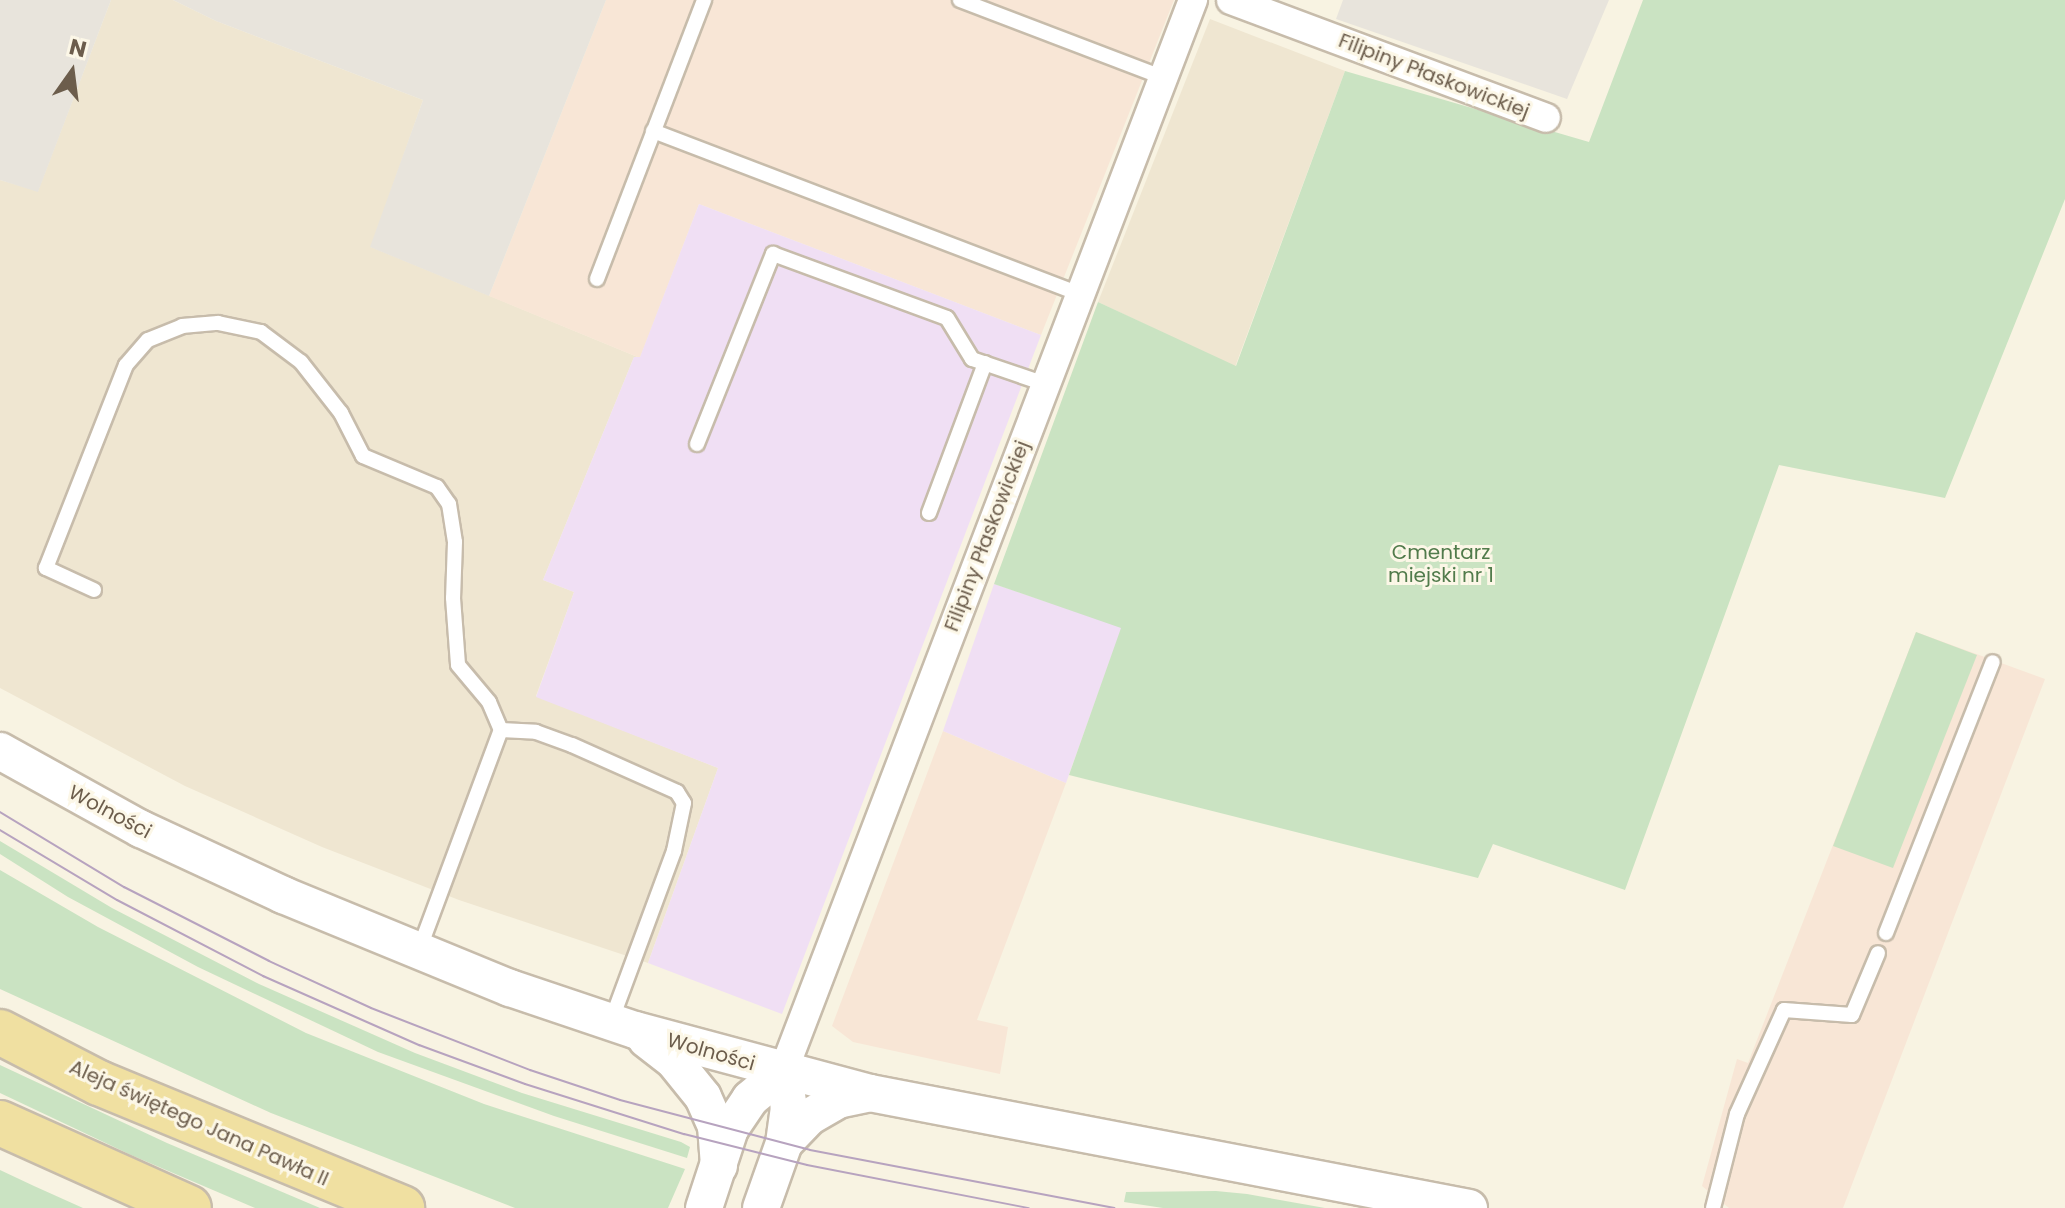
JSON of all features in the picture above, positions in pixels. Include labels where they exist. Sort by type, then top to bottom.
[{"type":"main road","name":"Aleja świętego Jana Pawła II","points":[[0,1032],[99,1083],[402,1208]]},
{"type":"main road","points":[[0,1123],[189,1208]]},
{"type":"street","name":"Filipiny Płaskowickiej","points":[[783,1072],[1193,0]]},
{"type":"street","name":"Filipiny Płaskowickiej","points":[[1231,0],[1546,118]]},
{"type":"street","name":"Wolności","points":[[0,751],[141,829],[283,895],[510,988],[623,1026],[783,1072],[870,1093],[1469,1208]]},
{"type":"street","points":[[623,1026],[674,1061],[703,1097],[716,1126],[719,1166]]},
{"type":"street","points":[[704,1208],[730,1129],[750,1099],[783,1072],[789,1108],[784,1143],[761,1208]]},
{"type":"street","points":[[784,1143],[819,1111],[838,1100],[870,1093]]},
{"type":"lane","points":[[597,279],[704,0]]},
{"type":"lane","points":[[960,0],[1162,77]]},
{"type":"lane","points":[[653,131],[1079,294]]},
{"type":"lane","points":[[697,444],[773,254],[947,318],[972,359],[1045,384]]},
{"type":"lane","points":[[94,590],[46,568],[126,365],[148,340],[182,326],[218,323],[261,332],[301,362],[341,413],[363,456],[437,487],[449,504],[455,542],[453,598],[458,665],[489,702],[501,730],[419,951]]},
{"type":"lane","points":[[929,513],[985,363]]},
{"type":"lane","points":[[1886,933],[1993,662]]},
{"type":"lane","points":[[501,730],[536,732],[572,745],[677,792],[684,803],[674,851],[623,1026]]},
{"type":"lane","points":[[1713,1208],[1737,1114],[1784,1010],[1852,1015],[1878,953]]},
{"type":"shaded area","points":[[0,0],[111,0],[38,192],[0,180]]},
{"type":"shaded area","points":[[111,0],[173,0],[216,21],[423,100],[371,247],[640,358],[634,357],[543,580],[574,592],[536,696],[718,768],[648,963],[459,900],[322,847],[185,786],[0,688],[0,180],[38,191]]},
{"type":"shaded area","points":[[173,0],[606,0],[489,296],[370,247],[423,100],[216,21]]},
{"type":"shaded area","points":[[606,0],[1174,0],[1041,335],[699,204],[640,358],[489,296]]},
{"type":"shaded area","points":[[1343,0],[1609,0],[1567,99],[1336,19]]},
{"type":"shaded area","points":[[1210,19],[1345,71],[1235,367],[1098,302]]},
{"type":"shaded area","points":[[699,204],[1041,335],[782,1014],[648,963],[718,768],[536,697],[574,592],[543,580],[634,357],[640,357]]},
{"type":"shaded area","points":[[994,584],[1122,627],[1066,783],[943,731]]},
{"type":"shaded area","points":[[1916,632],[2045,679],[1843,1208],[1729,1208],[1702,1186],[1737,1059],[1748,1063]]},
{"type":"shaded area","points":[[943,731],[1066,783],[977,1020],[1008,1027],[1000,1074],[853,1042],[832,1026]]},
{"type":"green space","name":"Cmentarz miejski nr 1","points":[[1643,0],[2065,0],[2065,199],[1945,498],[1779,465],[1625,890],[1493,844],[1478,878],[1069,775],[1121,628],[994,584],[1098,302],[1236,366],[1345,71],[1589,142]]},
{"type":"green space","points":[[1916,632],[1977,655],[1893,868],[1833,846]]},
{"type":"green space","points":[[0,841],[112,908],[259,984],[415,1053],[522,1093],[681,1142],[690,1147],[687,1158],[554,1116],[378,1052],[198,967],[68,897],[0,854]]},
{"type":"green space","points":[[0,870],[98,927],[306,1033],[484,1104],[685,1169],[668,1208],[515,1208],[271,1113],[0,989]]},
{"type":"green space","points":[[0,1065],[167,1143],[320,1208],[255,1208],[131,1155],[0,1093]]},
{"type":"green space","points":[[0,1170],[34,1186],[83,1208],[0,1208]]},
{"type":"green space","points":[[1216,1191],[1325,1208],[1163,1208],[1124,1202],[1126,1192]]},
{"type":"tram line","points":[[0,812],[124,887],[269,961],[371,1008],[530,1070],[620,1100],[810,1150],[1115,1208]]},
{"type":"tram line","points":[[0,830],[117,900],[263,976],[419,1045],[525,1084],[684,1134],[807,1165],[1029,1208]]}]
